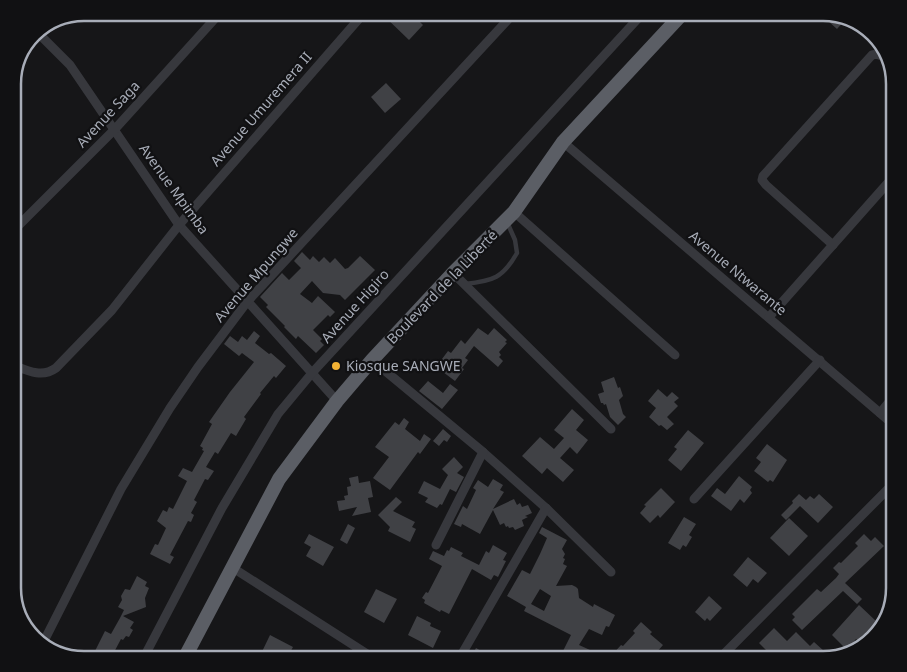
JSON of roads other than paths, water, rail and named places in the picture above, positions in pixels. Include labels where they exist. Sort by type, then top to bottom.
[{"type":"highway","name":"Boulevard de la Liberté","points":[[189,651],[279,479],[337,401],[372,360],[453,273],[510,216],[563,142],[675,21]]},
{"type":"street","name":"Avenue Saga","points":[[21,223],[115,129],[212,21]]},
{"type":"street","name":"Avenue Umuremera II","points":[[21,368],[39,374],[49,373],[112,310],[179,224],[356,21]]},
{"type":"street","name":"Avenue Mpungwe","points":[[46,638],[126,481],[170,408],[198,367],[247,302],[506,21]]},
{"type":"street","name":"Avenue Higiro","points":[[148,651],[186,574],[278,414],[312,374],[635,21]]},
{"type":"street","name":"Avenue Mpimba","points":[[43,38],[70,65],[179,224],[337,401]]},
{"type":"street","points":[[833,245],[762,180],[763,176],[872,55],[878,55]]},
{"type":"street","name":"Avenue Ntwarante","points":[[563,142],[886,418]]},
{"type":"street","points":[[769,316],[886,185]]},
{"type":"street","points":[[510,216],[676,355]]},
{"type":"street","points":[[453,273],[611,428]]},
{"type":"street","points":[[372,360],[483,452],[546,508],[611,572]]},
{"type":"street","points":[[694,499],[820,360]]},
{"type":"street","points":[[880,412],[886,405]]},
{"type":"street","points":[[436,544],[483,452]]},
{"type":"street","points":[[728,651],[886,491]]},
{"type":"street","points":[[464,651],[546,508]]},
{"type":"street","points":[[233,568],[361,651]]},
{"type":"lane","points":[[464,284],[488,281],[501,274],[512,261],[517,252],[510,216]]},
{"type":"place","name":"Kiosque SANGWE","points":[[336,366]]}]
